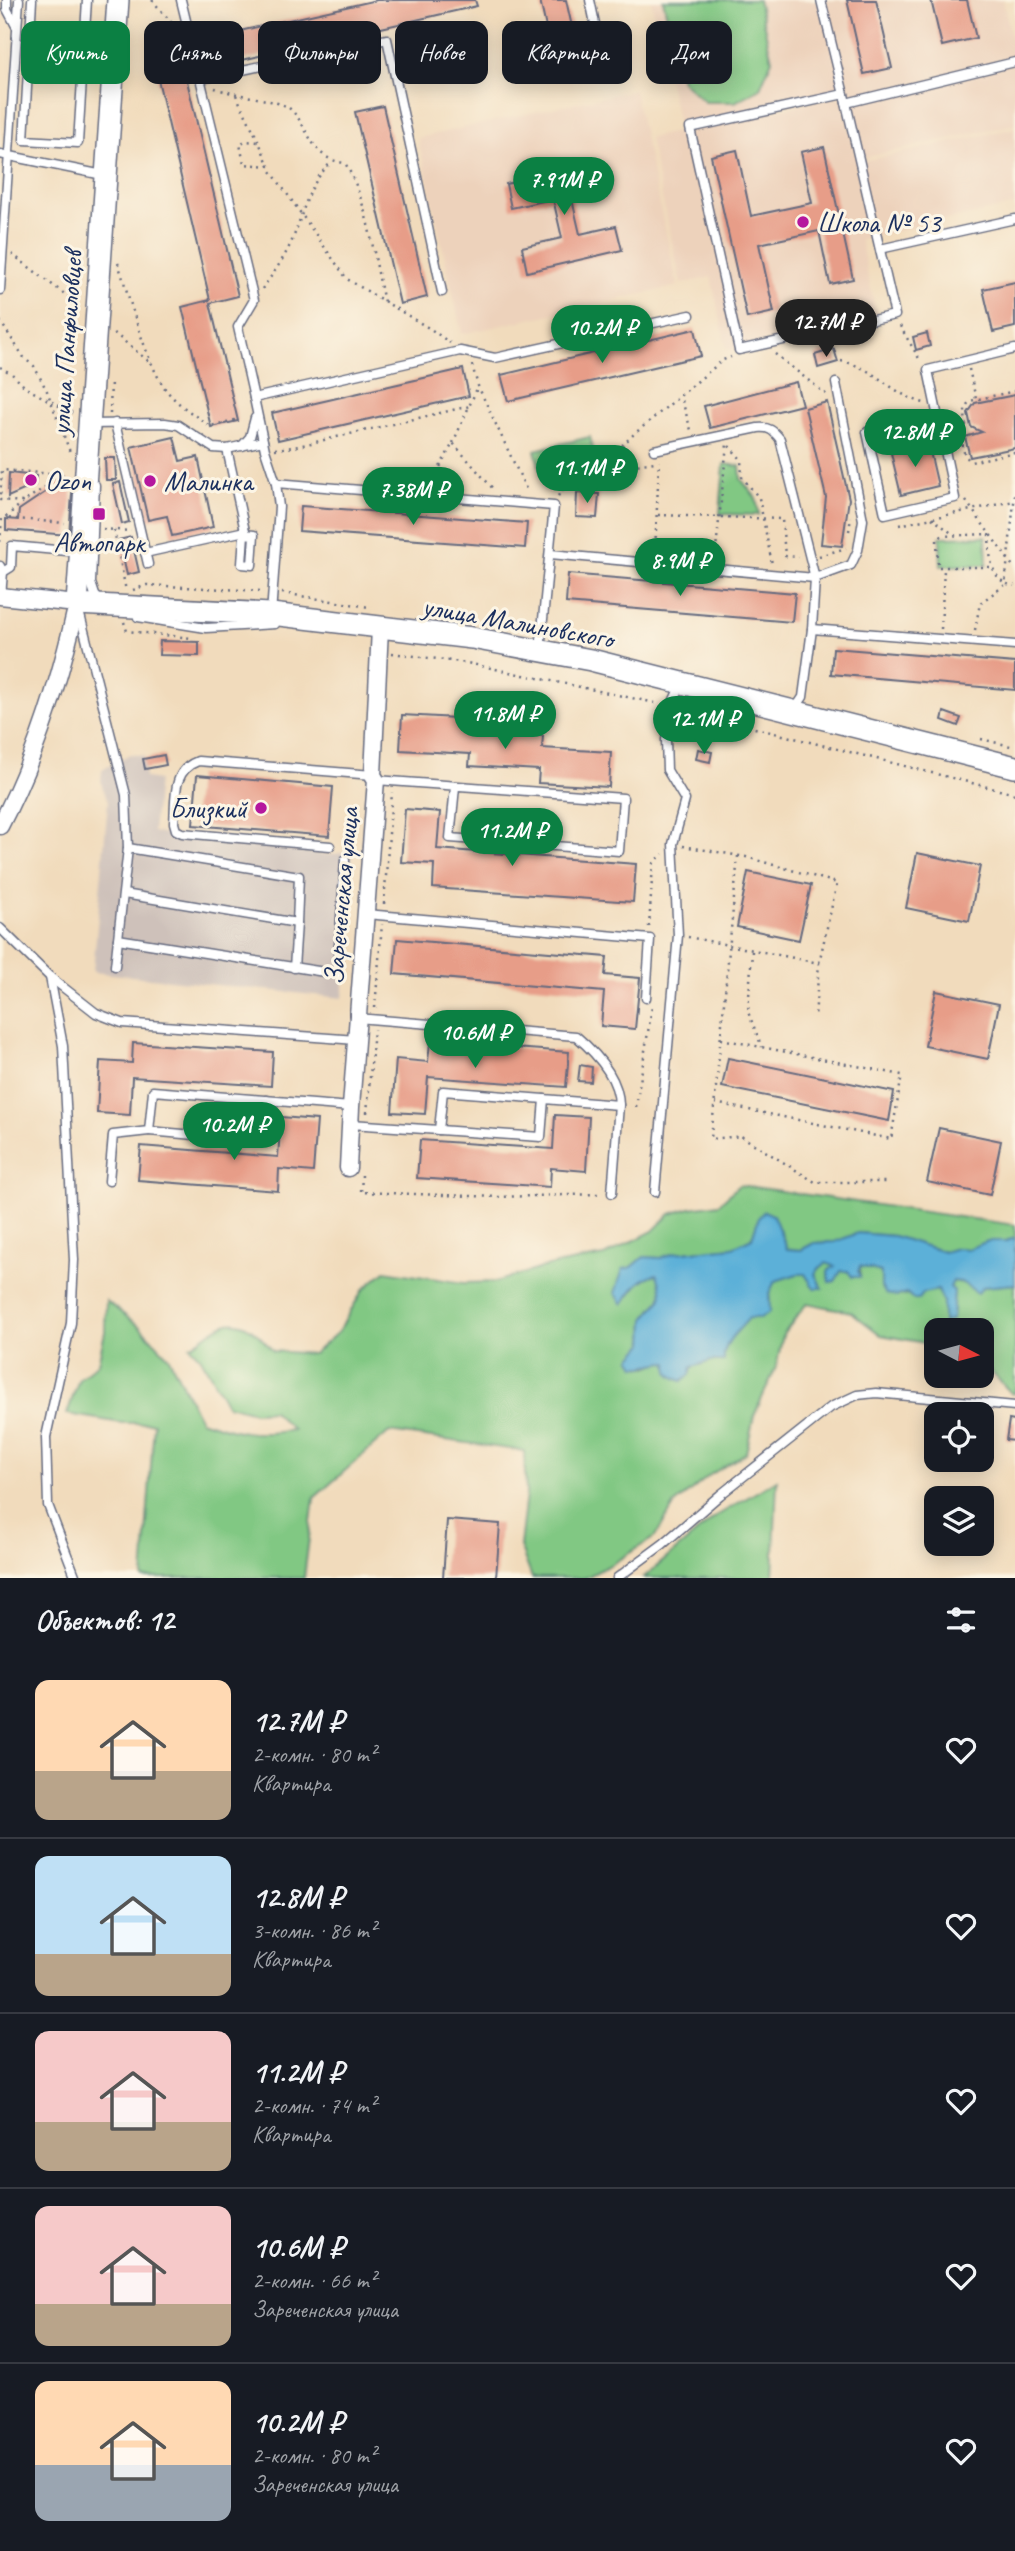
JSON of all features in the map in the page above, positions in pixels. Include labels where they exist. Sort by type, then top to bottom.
[{"type":"street","name":"улица Панфиловцев","points":[[81,552],[101,424],[90,398],[118,0]]},
{"type":"street","points":[[0,826],[31,758],[69,642],[77,604],[81,552]]},
{"type":"street","name":"улица Малиновского","points":[[1,596],[77,604],[271,614],[472,638],[592,660],[1015,767]]},
{"type":"street","name":"Зареченская улица","points":[[356,1166],[358,1124],[351,1107],[380,779],[380,628]]},
{"type":"lane","points":[[8,0],[7,9],[17,29]]},
{"type":"lane","points":[[0,290],[4,156],[19,0]]},
{"type":"lane","points":[[32,0],[24,140],[78,143],[87,0]]},
{"type":"lane","points":[[181,0],[186,21]]},
{"type":"lane","points":[[590,0],[594,21]]},
{"type":"lane","points":[[821,0],[845,98],[895,315],[739,350],[690,128],[845,98],[1015,62]]},
{"type":"lane","points":[[244,70],[387,39],[442,292]]},
{"type":"lane","points":[[202,84],[254,300],[238,327],[279,506],[271,614]]},
{"type":"lane","points":[[4,156],[106,176]]},
{"type":"lane","points":[[880,250],[1015,219]]},
{"type":"lane","points":[[254,398],[460,351],[495,358],[690,315]]},
{"type":"lane","points":[[937,416],[867,432],[886,514],[956,498],[928,370],[1015,349]]},
{"type":"lane","points":[[550,554],[815,578],[851,565],[858,550],[863,520],[836,383]]},
{"type":"lane","points":[[242,446],[250,437],[257,412]]},
{"type":"lane","points":[[101,424],[165,422],[178,425],[213,448],[264,445]]},
{"type":"lane","points":[[101,424],[148,564]]},
{"type":"lane","points":[[101,424],[91,583],[94,595],[104,605],[118,613],[206,628],[326,621]]},
{"type":"lane","points":[[654,450],[767,428],[774,431],[780,439],[815,578],[812,629],[803,697],[794,711]]},
{"type":"lane","points":[[145,553],[244,532],[227,449]]},
{"type":"lane","points":[[276,484],[554,506],[540,650]]},
{"type":"lane","points":[[1,596],[1,569],[11,567],[12,546],[81,552]]},
{"type":"lane","points":[[77,604],[126,795],[128,848],[115,966]]},
{"type":"lane","points":[[812,629],[1015,645]]},
{"type":"lane","points":[[655,1192],[678,935],[673,844],[685,800],[667,770],[666,740],[671,706],[682,683]]},
{"type":"lane","points":[[330,846],[181,833],[176,830],[174,823],[179,776],[183,769],[198,761],[455,787],[623,798],[619,851],[450,838],[455,787]]},
{"type":"lane","points":[[128,848],[299,876],[294,968]]},
{"type":"lane","points":[[118,939],[337,974],[345,860]]},
{"type":"lane","points":[[124,894],[297,923]]},
{"type":"lane","points":[[366,914],[650,939],[649,1001]]},
{"type":"lane","points":[[0,928],[50,977],[96,1013],[122,1023],[357,1040]]},
{"type":"lane","points":[[50,977],[63,1046],[74,1260],[71,1323],[46,1437],[48,1505],[76,1578]]},
{"type":"lane","points":[[357,1017],[576,1036],[615,1080],[619,1092],[611,1193]]},
{"type":"lane","points":[[149,1131],[153,1091],[351,1107]]},
{"type":"lane","points":[[439,1130],[443,1091],[619,1105]]},
{"type":"lane","points":[[358,1124],[541,1137],[544,1099]]},
{"type":"lane","points":[[109,1181],[113,1135],[149,1131],[262,1141],[266,1100]]},
{"type":"lane","points":[[617,1578],[663,1544],[831,1407],[857,1395],[876,1394],[1015,1406]]},
{"type":"path","points":[[152,0],[170,21]]},
{"type":"path","points":[[207,84],[235,95],[268,100],[288,107],[316,149],[332,162],[345,163],[353,177],[384,302]]},
{"type":"path","points":[[235,95],[270,166],[347,279],[432,330],[460,351],[474,367],[478,386],[531,499]]},
{"type":"path","points":[[259,142],[245,141],[240,144],[244,164],[270,166]]},
{"type":"path","points":[[254,300],[281,262],[318,174],[332,162]]},
{"type":"path","points":[[1,248],[66,293],[96,320]]},
{"type":"path","points":[[117,276],[118,263],[152,364],[164,387],[210,426],[239,419]]},
{"type":"path","points":[[895,315],[914,352],[928,370]]},
{"type":"path","points":[[0,321],[25,359],[34,366],[72,457]]},
{"type":"path","points":[[113,345],[113,332],[152,364]]},
{"type":"path","points":[[767,348],[830,397]]},
{"type":"path","points":[[556,501],[562,490],[603,470],[614,453],[680,394],[723,360],[738,354]]},
{"type":"path","points":[[841,361],[859,365],[872,372],[899,394],[911,400],[925,404],[934,402]]},
{"type":"path","points":[[0,367],[26,388],[101,424],[112,371]]},
{"type":"path","points":[[969,368],[976,399]]},
{"type":"path","points":[[433,495],[433,480],[478,386]]},
{"type":"path","points":[[1015,391],[970,401],[965,409],[966,426],[961,437],[971,462],[1015,452]]},
{"type":"path","points":[[680,394],[689,428],[695,434],[709,438]]},
{"type":"path","points":[[264,445],[294,447],[470,406]]},
{"type":"path","points":[[715,569],[728,434]]},
{"type":"path","points":[[453,443],[496,492],[495,501]]},
{"type":"path","points":[[727,444],[741,459],[742,477],[758,498],[774,574]]},
{"type":"path","points":[[654,564],[659,461]]},
{"type":"path","points":[[23,502],[0,500],[2,470],[71,475]]},
{"type":"path","points":[[0,542],[2,518],[64,475]]},
{"type":"path","points":[[952,484],[1015,569]]},
{"type":"path","points":[[1005,585],[1015,493]]},
{"type":"path","points":[[899,525],[1014,501]]},
{"type":"path","points":[[848,535],[851,511]]},
{"type":"path","points":[[658,515],[782,519],[785,556],[810,557],[846,548]]},
{"type":"path","points":[[2,518],[85,522],[134,532]]},
{"type":"path","points":[[931,518],[954,535]]},
{"type":"path","points":[[114,530],[127,593],[147,585]]},
{"type":"path","points":[[990,567],[944,568],[937,565],[937,539],[942,536],[989,534],[990,567],[1005,585]]},
{"type":"path","points":[[940,639],[944,568]]},
{"type":"path","points":[[973,642],[980,603],[1005,585],[1015,586]]},
{"type":"path","points":[[124,622],[127,631],[194,638]]},
{"type":"path","points":[[392,653],[467,663],[671,706],[697,715],[1015,794]]},
{"type":"path","points":[[358,1124],[375,1019],[393,795],[380,779]]},
{"type":"path","points":[[650,939],[653,864],[673,844],[738,856],[837,883],[819,963],[815,1018]]},
{"type":"path","points":[[738,856],[711,1139],[741,1136],[815,1182],[885,1182]]},
{"type":"path","points":[[678,935],[819,963]]},
{"type":"path","points":[[752,950],[748,1012],[762,1047]]},
{"type":"path","points":[[636,1107],[649,1001]]},
{"type":"path","points":[[715,1103],[891,1139],[902,1075],[721,1039]]},
{"type":"path","points":[[356,1166],[361,1192],[525,1197],[611,1193]]},
{"type":"shaded area","points":[[651,0],[1003,0],[1015,53],[1015,124],[863,158],[848,91],[679,128],[669,84],[732,84],[732,21],[656,21]]},
{"type":"shaded area","points":[[634,90],[678,286],[462,334],[418,138]]},
{"type":"shaded area","name":"Школа № 53","points":[[842,96],[859,162],[1015,128],[1015,205],[860,239],[877,317],[727,350],[711,277],[681,284],[649,138]]},
{"type":"shaded area","points":[[130,754],[144,756],[145,778],[158,780],[153,832],[329,855],[353,851],[343,998],[93,972],[108,802],[101,783],[102,770]]},
{"type":"green space","points":[[663,0],[758,0],[772,60],[760,88],[735,102],[705,102],[685,84],[732,84],[732,21],[668,21]]},
{"type":"green space","points":[[590,437],[598,472],[544,485],[535,450]]},
{"type":"green space","points":[[724,464],[740,466],[741,479],[756,498],[759,515],[720,514]]},
{"type":"green space","points":[[986,536],[987,565],[941,566],[940,537]]},
{"type":"green space","points":[[739,1185],[1015,1225],[1015,1238],[988,1241],[968,1249],[957,1248],[944,1252],[894,1236],[858,1233],[835,1242],[814,1243],[801,1250],[787,1249],[780,1230],[759,1217],[752,1238],[734,1247],[674,1253],[661,1258],[644,1257],[632,1267],[623,1303],[641,1281],[657,1274],[662,1295],[645,1319],[644,1344],[631,1359],[636,1366],[648,1367],[668,1362],[692,1367],[711,1361],[723,1354],[729,1340],[749,1318],[760,1318],[770,1303],[769,1293],[775,1281],[805,1274],[814,1288],[822,1288],[815,1274],[826,1263],[835,1266],[828,1271],[829,1282],[835,1281],[841,1271],[848,1271],[860,1277],[860,1266],[881,1272],[881,1287],[897,1296],[938,1290],[943,1302],[944,1318],[924,1318],[924,1343],[881,1335],[851,1312],[807,1303],[783,1335],[776,1367],[754,1416],[746,1453],[710,1475],[675,1504],[655,1537],[585,1578],[532,1578],[520,1546],[526,1494],[524,1451],[389,1432],[314,1498],[304,1578],[143,1578],[154,1423],[121,1423],[67,1414],[79,1379],[98,1363],[105,1332],[106,1301],[139,1326],[168,1356],[200,1420],[245,1432],[293,1430],[273,1411],[254,1412],[227,1405],[201,1358],[190,1346],[216,1328],[239,1323],[252,1330],[273,1351],[313,1354],[338,1332],[363,1290],[385,1271],[464,1283],[495,1282],[549,1266],[604,1256],[653,1231],[670,1214],[719,1204]]},
{"type":"green space","points":[[953,1281],[983,1287],[1015,1284],[1015,1393],[1012,1394],[994,1375],[994,1318],[952,1318],[954,1291],[950,1287]]},
{"type":"green space","points":[[777,1480],[773,1578],[643,1578],[718,1515]]},
{"type":"water","points":[[764,1211],[773,1215],[787,1249],[801,1250],[814,1243],[835,1242],[858,1233],[894,1236],[944,1252],[957,1248],[968,1249],[988,1241],[1015,1238],[1015,1284],[983,1287],[978,1293],[961,1282],[953,1281],[950,1287],[954,1291],[952,1318],[943,1318],[943,1302],[938,1290],[923,1293],[919,1299],[913,1299],[907,1293],[897,1296],[886,1294],[881,1287],[881,1272],[860,1266],[860,1277],[852,1277],[848,1271],[841,1271],[835,1281],[829,1282],[828,1271],[835,1266],[826,1263],[815,1274],[822,1288],[814,1288],[805,1274],[775,1281],[769,1293],[770,1312],[760,1318],[749,1318],[728,1343],[724,1361],[711,1361],[692,1367],[690,1375],[682,1381],[670,1374],[668,1362],[636,1366],[631,1358],[644,1344],[645,1319],[659,1303],[662,1295],[657,1274],[637,1285],[623,1304],[615,1293],[623,1269],[632,1267],[644,1257],[661,1258],[674,1253],[733,1247],[752,1238],[759,1217]]},
{"type":"building","points":[[377,0],[475,0],[477,6],[412,21],[395,21],[395,25],[381,28],[381,21],[284,21]]},
{"type":"building","points":[[540,0],[566,0],[571,21],[545,21]]},
{"type":"building","points":[[847,0],[876,0],[892,68],[864,74]]},
{"type":"building","points":[[931,0],[967,0],[976,38],[942,46]]},
{"type":"building","points":[[258,27],[258,56],[244,60],[244,30]]},
{"type":"building","points":[[159,84],[188,84],[238,296],[210,303],[238,421],[211,427],[182,307],[210,300]]},
{"type":"building","points":[[383,106],[427,297],[400,304],[355,112]]},
{"type":"building","points":[[824,147],[853,279],[830,284],[819,231],[759,244],[774,312],[747,318],[711,156],[737,150],[751,216],[812,203],[801,152]]},
{"type":"building","points":[[600,162],[606,187],[571,195],[580,234],[616,226],[622,250],[527,272],[522,247],[562,238],[553,199],[511,208],[506,184]]},
{"type":"building","points":[[1015,282],[1015,327],[993,332],[983,289]]},
{"type":"building","points":[[695,329],[701,356],[508,401],[501,375]]},
{"type":"building","points":[[927,333],[930,346],[916,350],[913,337]]},
{"type":"building","points":[[834,349],[838,362],[818,368],[815,355]]},
{"type":"building","points":[[463,369],[469,396],[278,440],[272,413]]},
{"type":"building","points":[[796,382],[802,405],[710,428],[704,406]]},
{"type":"building","points":[[1015,395],[1015,448],[970,457],[965,437],[982,432],[971,427],[968,413],[975,403]]},
{"type":"building","points":[[827,402],[849,499],[842,546],[821,544],[826,497],[805,408]]},
{"type":"building","points":[[174,437],[180,461],[198,457],[213,527],[172,536],[167,516],[148,520],[131,447]]},
{"type":"building","points":[[928,443],[938,486],[901,495],[891,453]]},
{"type":"building","points":[[105,458],[115,458],[116,480],[106,480]]},
{"type":"building","points":[[9,473],[36,476],[35,485],[8,497]]},
{"type":"building","points":[[62,481],[73,481],[69,535],[6,530],[6,519],[18,520],[19,510]]},
{"type":"building","points":[[120,482],[129,522],[122,524],[113,484]]},
{"type":"building","points":[[577,493],[599,494],[597,518],[576,517]]},
{"type":"building","points":[[301,506],[527,523],[525,548],[299,531]]},
{"type":"building","points":[[131,537],[139,572],[127,575],[119,540]]},
{"type":"building","points":[[568,574],[795,593],[792,622],[566,603]]},
{"type":"building","points":[[160,641],[199,642],[199,656],[159,655]]},
{"type":"building","points":[[833,648],[1015,663],[1015,690],[831,674]]},
{"type":"building","points":[[944,712],[961,718],[958,726],[942,720]]},
{"type":"building","points":[[402,715],[474,719],[474,732],[543,736],[542,748],[611,752],[609,787],[538,783],[539,770],[469,766],[470,754],[400,750]]},
{"type":"building","points":[[698,749],[712,752],[710,762],[696,759]]},
{"type":"building","points":[[164,755],[166,765],[145,769],[143,759]]},
{"type":"building","points":[[197,775],[333,787],[329,836],[193,825]]},
{"type":"building","points":[[405,809],[440,812],[437,849],[636,864],[633,902],[433,888],[434,864],[401,862]]},
{"type":"building","points":[[917,853],[980,866],[969,921],[906,908]]},
{"type":"building","points":[[748,872],[811,885],[799,940],[737,927]]},
{"type":"building","points":[[397,939],[607,957],[605,975],[640,978],[635,1029],[601,1026],[604,992],[394,974]]},
{"type":"building","points":[[936,991],[999,1004],[988,1059],[925,1046]]},
{"type":"building","points":[[430,1042],[569,1052],[566,1087],[428,1077],[425,1114],[392,1112],[396,1059],[428,1062]]},
{"type":"building","points":[[133,1043],[273,1052],[271,1086],[132,1077],[130,1115],[97,1113],[100,1061],[132,1063]]},
{"type":"building","points":[[728,1058],[894,1092],[889,1121],[722,1087]]},
{"type":"building","points":[[580,1065],[592,1067],[591,1082],[578,1081]]},
{"type":"building","points":[[555,1115],[589,1117],[586,1171],[551,1168],[550,1187],[417,1178],[420,1140],[553,1149]]},
{"type":"building","points":[[281,1117],[317,1120],[313,1172],[279,1169],[278,1191],[138,1180],[141,1146],[278,1157]]},
{"type":"building","points":[[939,1128],[1001,1141],[990,1195],[927,1182]]},
{"type":"building","points":[[1009,1420],[1015,1421],[1015,1441],[1006,1440]]},
{"type":"building","points":[[447,1520],[500,1524],[496,1578],[443,1578]]},
{"type":"place","name":"Школа № 53","points":[[803,222]]},
{"type":"place","name":"Ozon","points":[[31,480]]},
{"type":"place","name":"Малинка","points":[[150,481]]},
{"type":"place","name":"Автопарк","points":[[99,514]]},
{"type":"place","name":"Близкий","points":[[261,808]]}]
